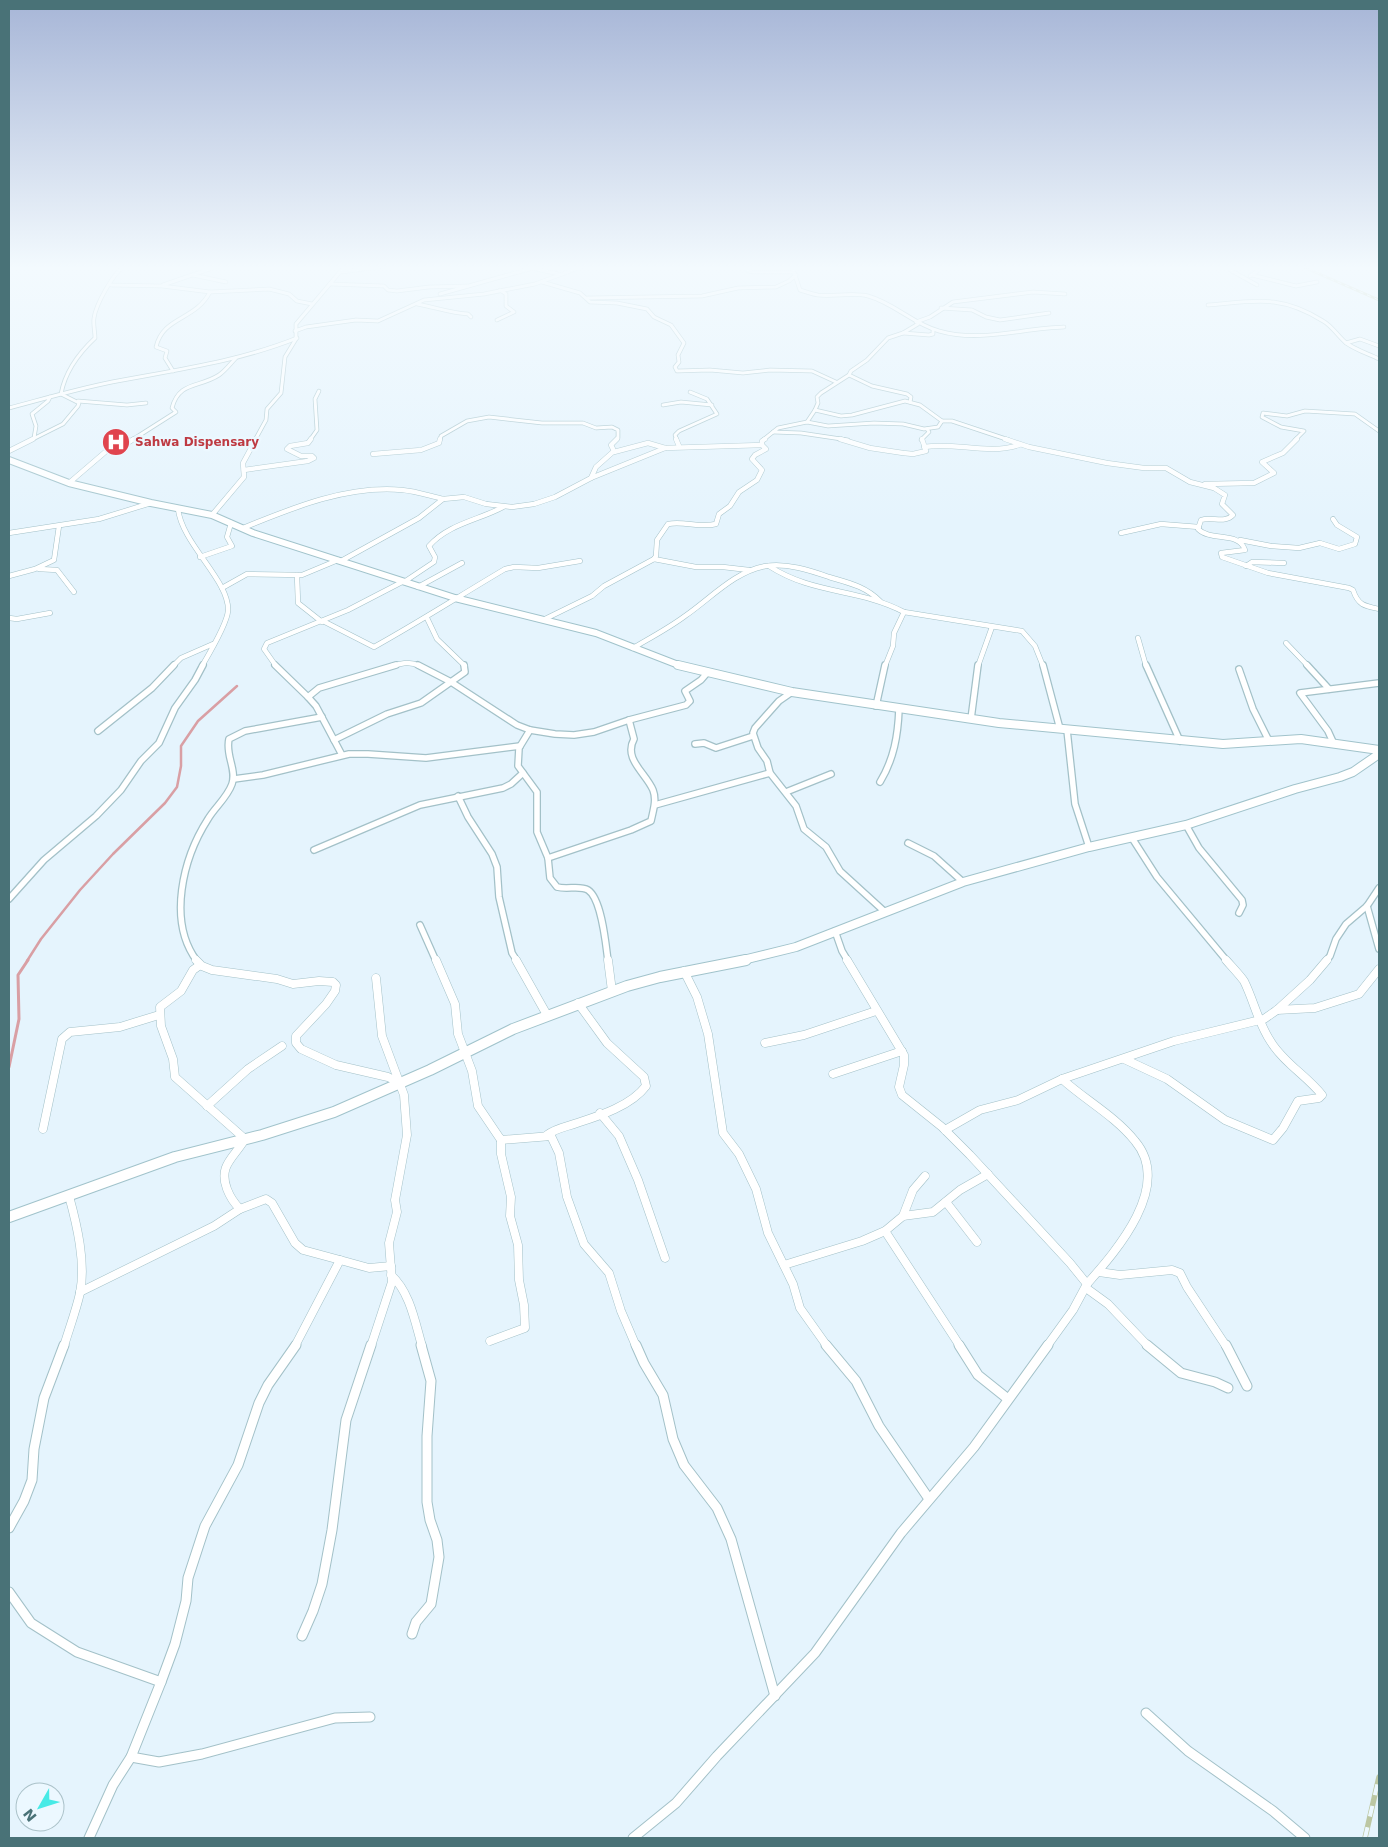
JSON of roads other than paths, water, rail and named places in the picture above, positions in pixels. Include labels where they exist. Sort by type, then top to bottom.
[{"type":"main road","points":[[10,461],[69,483],[151,503],[212,515],[243,528],[418,587],[596,633],[666,661],[707,673],[792,692],[971,719],[1180,741],[1244,744],[1301,739],[1379,750]]},
{"type":"street","points":[[61,394],[62,386],[76,364],[81,352]]},
{"type":"street","points":[[167,352],[165,358],[173,371]]},
{"type":"street","points":[[9,408],[105,383],[173,371],[253,352]]},
{"type":"street","points":[[212,515],[243,480],[245,474],[243,463],[266,420],[267,410],[281,393],[285,358],[288,352]]},
{"type":"street","points":[[679,352],[678,355],[680,362],[674,367],[677,371],[710,370],[745,373],[770,370],[812,371],[836,382]]},
{"type":"street","points":[[807,422],[818,403],[816,399],[818,394],[833,386],[848,375],[851,370],[868,360],[875,352]]},
{"type":"street","points":[[1365,352],[1379,359]]},
{"type":"street","points":[[127,443],[157,424],[168,420],[176,412],[172,409],[174,399],[182,389],[219,375],[237,357]]},
{"type":"street","points":[[848,375],[872,386],[907,394],[911,397],[910,402]]},
{"type":"street","points":[[244,470],[258,466],[304,462],[314,458],[312,456],[299,455],[286,449],[290,446],[308,443],[315,432],[315,399],[319,391]]},
{"type":"street","points":[[679,446],[675,439],[676,433],[716,416],[712,405],[705,396],[690,392]]},
{"type":"street","points":[[61,394],[78,402],[132,405],[146,403]]},
{"type":"street","points":[[34,438],[36,426],[32,414],[48,401],[50,397]]},
{"type":"street","points":[[815,410],[822,410],[833,416],[842,417],[869,412],[902,401],[910,402],[920,405],[924,410],[942,421],[952,421],[1019,445],[1107,463],[1144,468],[1166,468],[1190,482],[1204,485],[1225,495],[1223,506],[1233,515],[1227,520],[1205,518],[1201,520],[1199,532],[1204,536],[1271,546],[1299,548],[1320,543],[1339,549],[1355,544],[1357,537],[1337,525],[1333,519]]},
{"type":"street","points":[[9,451],[63,424],[78,406],[78,402]]},
{"type":"street","points":[[663,405],[681,402],[712,405]]},
{"type":"street","points":[[1204,485],[1209,483],[1254,483],[1274,473],[1262,462],[1283,452],[1304,431],[1281,427],[1269,422],[1262,417],[1263,413],[1288,416],[1305,411],[1355,414],[1362,416],[1370,428],[1379,431]]},
{"type":"street","points":[[373,454],[426,449],[439,443],[441,436],[467,421],[488,417],[542,423],[583,423],[596,428],[616,428],[619,436],[611,445],[614,452]]},
{"type":"street","points":[[762,445],[762,441],[778,428],[807,422],[828,426],[903,424],[927,429],[938,427],[942,421]]},
{"type":"street","points":[[771,432],[808,434],[848,440],[870,448],[903,453],[920,453],[926,451],[921,440],[929,432],[927,429]]},
{"type":"street","points":[[591,478],[596,467],[614,452],[648,443],[665,448]]},
{"type":"street","points":[[243,528],[290,507],[364,491],[389,489],[443,499],[464,497],[503,507],[523,506],[546,500],[591,478],[665,448],[679,446],[762,445],[766,449],[755,455],[752,460],[762,472],[757,480],[739,492],[730,506],[719,514],[716,524],[706,526],[676,522],[668,524],[657,540],[656,556],[654,559]]},
{"type":"street","points":[[924,447],[947,445],[984,449],[1010,448],[1019,445]]},
{"type":"street","points":[[69,483],[111,447]]},
{"type":"street","points":[[222,588],[252,573],[297,575],[309,573],[340,560],[419,518],[443,499]]},
{"type":"street","points":[[9,532],[59,526],[123,514],[151,503]]},
{"type":"street","points":[[342,755],[322,717],[308,696],[271,662],[264,646],[283,635],[322,622],[403,582],[434,562],[435,557],[429,546],[435,538],[468,521],[503,507]]},
{"type":"street","points":[[9,899],[44,860],[96,816],[121,790],[141,761],[159,743],[174,708],[195,680],[228,612],[222,588],[200,557],[179,518],[178,509]]},
{"type":"street","points":[[200,557],[226,550],[232,546],[228,537],[231,523]]},
{"type":"street","points":[[1121,533],[1161,524],[1199,527]]},
{"type":"street","points":[[9,576],[35,569],[54,560],[59,526]]},
{"type":"street","points":[[1240,540],[1245,550],[1225,551],[1221,553],[1221,556],[1279,576],[1349,588],[1353,590],[1356,599],[1362,606],[1379,609]]},
{"type":"street","points":[[546,620],[592,596],[604,586],[654,559],[696,567],[723,567],[736,570],[750,570],[768,566],[796,568],[826,575],[865,588],[872,591],[880,600]]},
{"type":"street","points":[[297,575],[298,603],[322,622],[372,647],[426,618],[455,598],[505,569],[514,567],[538,568],[580,561]]},
{"type":"street","points":[[1246,566],[1254,562],[1284,563]]},
{"type":"street","points":[[418,587],[462,563]]},
{"type":"street","points":[[768,566],[808,586],[880,600],[904,612],[1022,631],[1030,638],[1040,658],[1063,729],[1073,797],[1080,824],[1089,847]]},
{"type":"street","points":[[35,569],[57,570],[74,592]]},
{"type":"street","points":[[633,648],[686,616],[750,570]]},
{"type":"street","points":[[876,706],[885,664],[893,646],[894,633],[904,612]]},
{"type":"street","points":[[9,618],[18,619],[50,613]]},
{"type":"street","points":[[334,740],[387,714],[421,703],[465,672],[466,668],[442,645],[428,625],[426,618]]},
{"type":"street","points":[[971,719],[978,666],[992,627]]},
{"type":"street","points":[[1138,638],[1148,674],[1180,741]]},
{"type":"street","points":[[1286,643],[1328,689]]},
{"type":"street","points":[[98,731],[157,684],[181,658],[214,644]]},
{"type":"street","points":[[308,696],[319,688],[406,662],[412,662],[450,682],[506,718],[530,730],[574,735],[594,732],[629,720],[686,705],[690,701],[685,691],[701,680],[707,673]]},
{"type":"street","points":[[1239,669],[1252,709],[1269,741]]},
{"type":"street","points":[[1333,742],[1328,731],[1300,695],[1302,692],[1379,683]]},
{"type":"street","points":[[792,692],[778,701],[755,728],[754,736],[758,748],[766,760],[770,773],[796,806],[806,831],[826,847],[840,871],[885,912]]},
{"type":"street","points":[[880,782],[888,770],[899,729],[899,709]]},
{"type":"street","points":[[322,717],[245,731],[229,739],[226,748],[232,764],[234,779],[225,797],[206,823],[186,869],[181,905],[182,932],[194,958],[200,965],[210,970],[256,978],[282,980],[294,984],[314,980],[333,982],[336,985],[335,992],[325,1006],[296,1036],[295,1041],[297,1045],[300,1049],[336,1065],[388,1077],[400,1083]]},
{"type":"street","points":[[548,858],[647,824],[652,819],[655,805],[654,791],[629,752],[634,739],[629,720]]},
{"type":"street","points":[[530,730],[522,740],[517,761],[523,774],[533,781],[537,790],[539,801],[536,832],[548,858],[550,876],[554,885],[566,890],[586,889],[592,895],[600,916],[612,991]]},
{"type":"street","points":[[695,744],[704,743],[718,748],[754,736]]},
{"type":"street","points":[[234,779],[258,777],[342,755],[364,753],[426,758],[520,746]]},
{"type":"street","points":[[9,1217],[175,1157],[318,1118],[400,1083],[513,1029],[612,991],[684,971],[764,955],[796,946],[963,882],[1089,847],[1186,825],[1295,789],[1340,777],[1353,772],[1379,754]]},
{"type":"street","points":[[655,805],[669,800],[702,794],[770,773]]},
{"type":"street","points":[[314,850],[420,804],[503,788],[512,784],[523,774]]},
{"type":"street","points":[[786,792],[831,774]]},
{"type":"street","points":[[458,796],[468,817],[492,854],[497,867],[499,897],[512,953],[547,1015]]},
{"type":"street","points":[[1186,825],[1194,835],[1195,841],[1200,848],[1242,900],[1243,905],[1239,913]]},
{"type":"street","points":[[1124,1059],[1167,1079],[1225,1120],[1273,1140],[1281,1133],[1287,1118],[1298,1101],[1320,1098],[1322,1095],[1313,1082],[1277,1050],[1258,1021],[1251,997],[1242,980],[1157,876],[1132,838]]},
{"type":"street","points":[[908,843],[934,856],[963,882]]},
{"type":"street","points":[[945,1130],[980,1110],[1018,1100],[1062,1079],[1174,1041],[1258,1021],[1278,1010],[1310,980],[1330,956],[1336,939],[1346,924],[1366,906],[1379,888]]},
{"type":"street","points":[[1366,906],[1376,944],[1379,948]]},
{"type":"street","points":[[420,926],[456,1004],[458,1034],[472,1071],[478,1106],[501,1140],[501,1154],[511,1197],[510,1216],[518,1245],[519,1280],[524,1304],[525,1328],[490,1341]]},
{"type":"street","points":[[834,931],[842,951],[865,987],[876,1011],[902,1051],[906,1066],[899,1084],[900,1091],[904,1097],[945,1130],[988,1174],[1047,1240],[1071,1262],[1087,1286],[1109,1303],[1136,1333],[1174,1369],[1187,1377],[1220,1383],[1228,1388]]},
{"type":"street","points":[[200,965],[193,970],[181,991],[160,1007],[159,1016],[172,1057],[175,1076],[245,1139]]},
{"type":"street","points":[[1278,1010],[1316,1008],[1364,992],[1373,973],[1379,969]]},
{"type":"street","points":[[684,971],[697,997],[708,1034],[713,1058],[716,1094],[724,1133],[739,1154],[756,1189],[768,1233],[793,1284],[800,1308],[810,1326],[856,1381],[879,1426],[929,1498]]},
{"type":"street","points":[[302,1636],[309,1623],[322,1581],[336,1503],[346,1420],[392,1282],[389,1243],[396,1212],[395,1200],[407,1135],[406,1105],[400,1083],[382,1036],[376,978]]},
{"type":"street","points":[[501,1140],[516,1141],[547,1135],[552,1130],[575,1124],[640,1094],[644,1090],[646,1081],[644,1076],[633,1069],[604,1042],[578,1003]]},
{"type":"street","points":[[765,1042],[804,1035],[876,1011]]},
{"type":"street","points":[[43,1129],[62,1040],[65,1035],[70,1032],[120,1027],[159,1016]]},
{"type":"street","points":[[207,1106],[248,1069],[282,1046]]},
{"type":"street","points":[[833,1074],[902,1051]]},
{"type":"street","points":[[633,1838],[676,1803],[717,1756],[815,1653],[862,1586],[929,1498],[974,1447],[1141,1211],[1147,1188],[1148,1172],[1142,1150],[1128,1134],[1062,1079]]},
{"type":"street","points":[[600,1113],[619,1136],[638,1180],[665,1258]]},
{"type":"street","points":[[547,1135],[554,1141],[559,1153],[568,1197],[584,1244],[596,1259],[607,1268],[621,1311],[644,1363],[663,1395],[673,1439],[684,1465],[697,1484],[718,1508],[731,1539],[775,1696]]},
{"type":"street","points":[[240,1210],[230,1197],[222,1177],[224,1166],[239,1151],[245,1139]]},
{"type":"street","points":[[903,1216],[933,1212],[960,1190],[988,1174]]},
{"type":"street","points":[[784,1266],[884,1231],[903,1216],[913,1190],[925,1176]]},
{"type":"street","points":[[9,1528],[24,1501],[32,1480],[34,1449],[44,1398],[63,1348],[80,1292],[81,1268],[78,1230],[69,1196]]},
{"type":"street","points":[[80,1292],[214,1226],[240,1210],[266,1199],[272,1202],[295,1243],[303,1250],[369,1268],[391,1270]]},
{"type":"street","points":[[946,1202],[977,1242]]},
{"type":"street","points":[[884,1231],[925,1290],[978,1375],[1008,1399]]},
{"type":"street","points":[[89,1838],[113,1785],[131,1757],[161,1682],[186,1601],[188,1578],[205,1526],[238,1465],[259,1403],[268,1385],[295,1346],[340,1260]]},
{"type":"street","points":[[391,1270],[400,1283],[413,1313],[431,1382],[427,1436],[427,1502],[430,1520],[437,1540],[439,1557],[431,1604],[416,1622],[412,1634]]},
{"type":"street","points":[[1098,1272],[1120,1274],[1172,1270],[1180,1273],[1186,1287],[1222,1338],[1246,1386]]},
{"type":"street","points":[[9,1592],[31,1623],[77,1652],[161,1682]]},
{"type":"street","points":[[1146,1713],[1188,1751],[1273,1811],[1305,1838]]},
{"type":"street","points":[[131,1757],[159,1762],[202,1754],[334,1718],[370,1717]]},
{"type":"waterway","points":[[27,961],[41,939],[80,890],[113,854],[165,803],[177,787],[181,766],[181,746],[198,721],[237,686]]},
{"type":"waterway","points":[[9,1067],[19,1019],[18,975],[28,960]]},
{"type":"railway","points":[[1365,1838],[1379,1777]]},
{"type":"place","name":"Sahwa Dispensary","points":[[116,442]]}]
